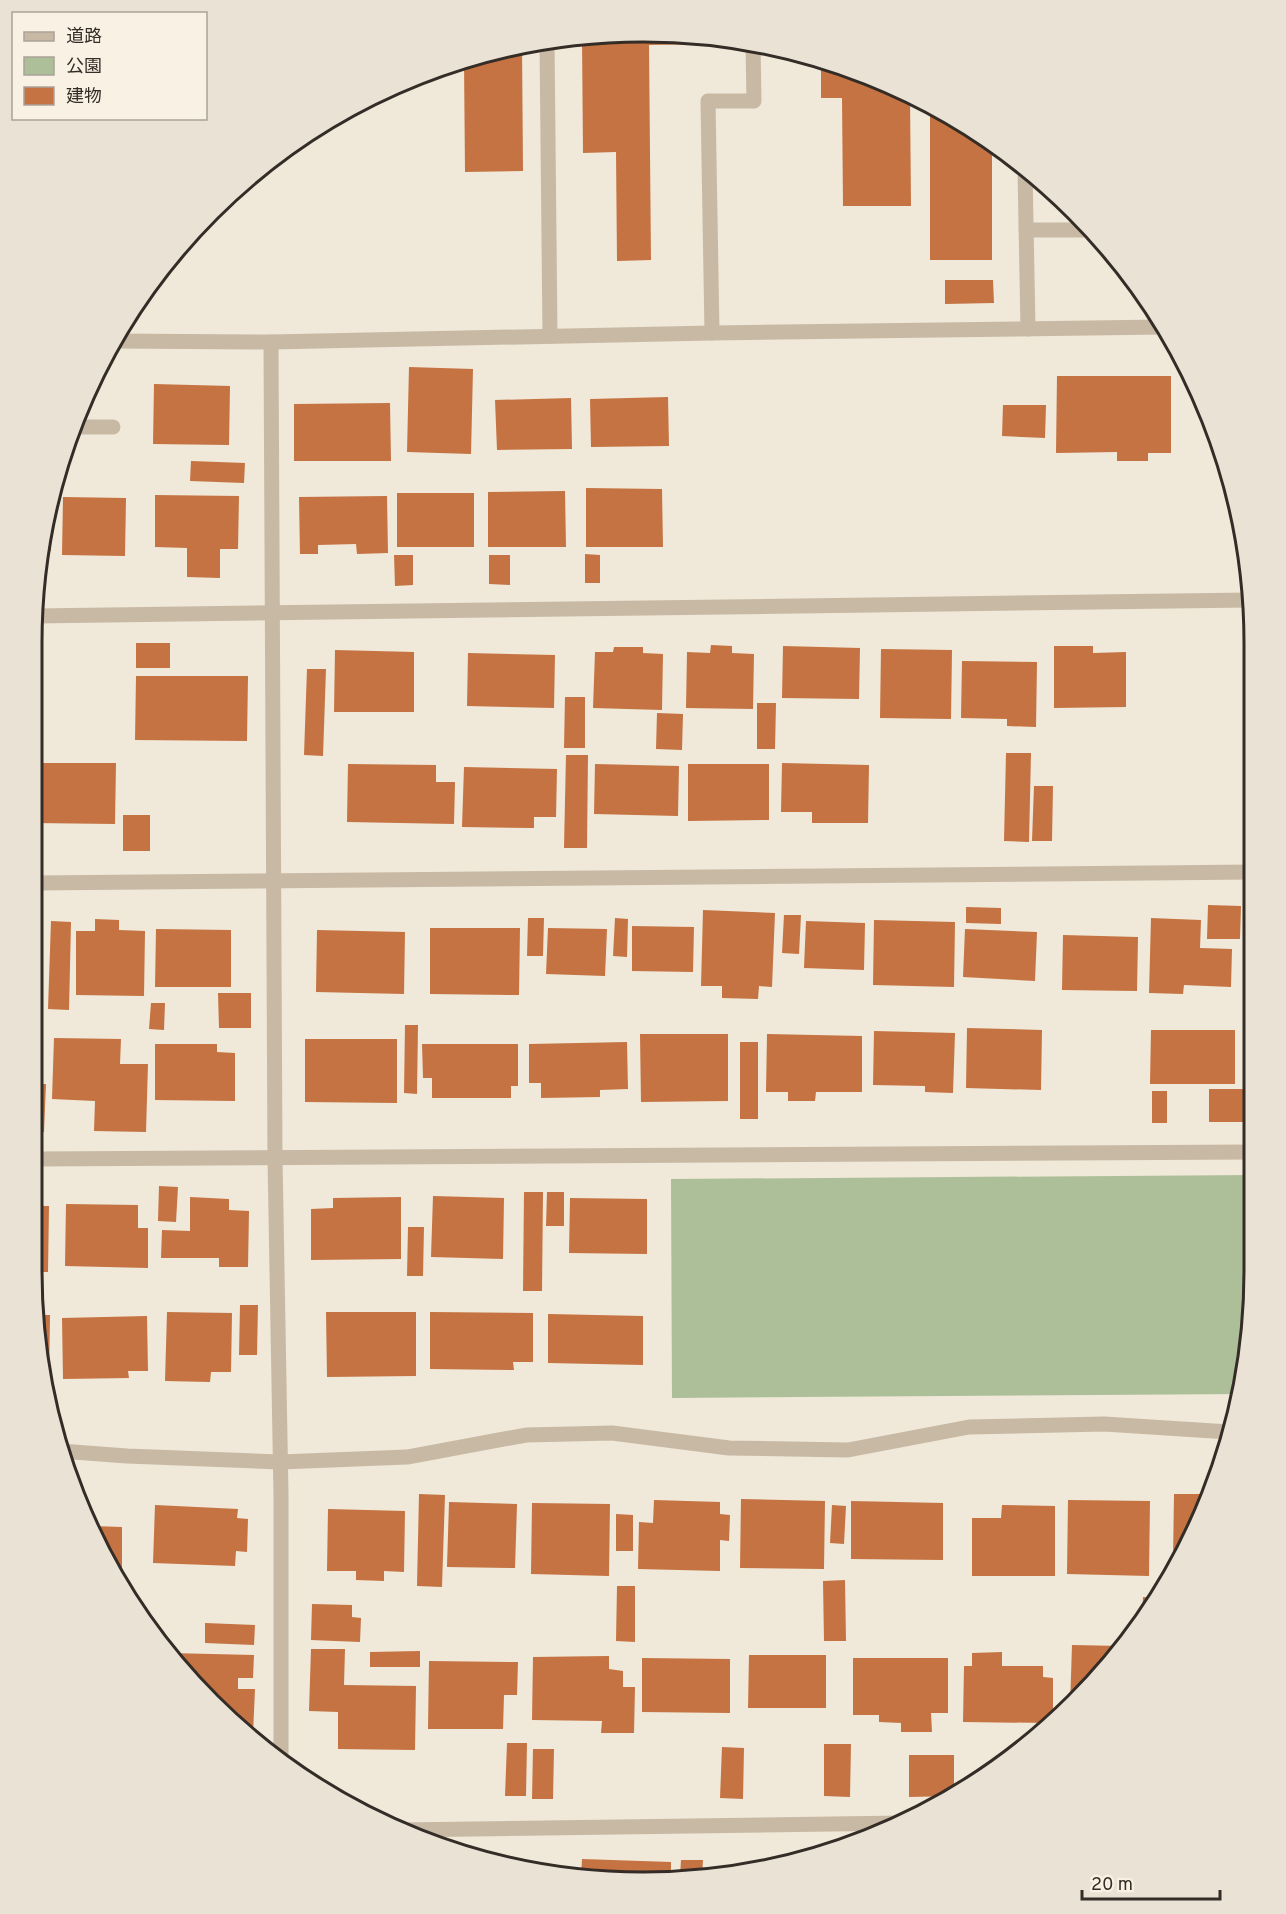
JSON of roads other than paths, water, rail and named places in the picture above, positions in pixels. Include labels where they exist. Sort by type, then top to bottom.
[{"type":"street","points":[[547,50],[550,336]]},
{"type":"street","points":[[712,333],[708,100],[754,101],[753,53]]},
{"type":"street","points":[[1025,179],[1028,329]]},
{"type":"street","points":[[1026,230],[1079,230]]},
{"type":"street","points":[[124,341],[271,342],[1154,327]]},
{"type":"street","points":[[271,342],[281,1751]]},
{"type":"street","points":[[83,427],[113,427]]},
{"type":"street","points":[[43,616],[1243,600]]},
{"type":"street","points":[[42,884],[1244,872]]},
{"type":"street","points":[[42,1159],[1244,1152]]},
{"type":"street","points":[[70,1452],[280,1462],[407,1457],[526,1435],[612,1433],[729,1448],[848,1450],[969,1427],[1104,1424],[1222,1432]]},
{"type":"street","points":[[423,1830],[879,1823]]}]
